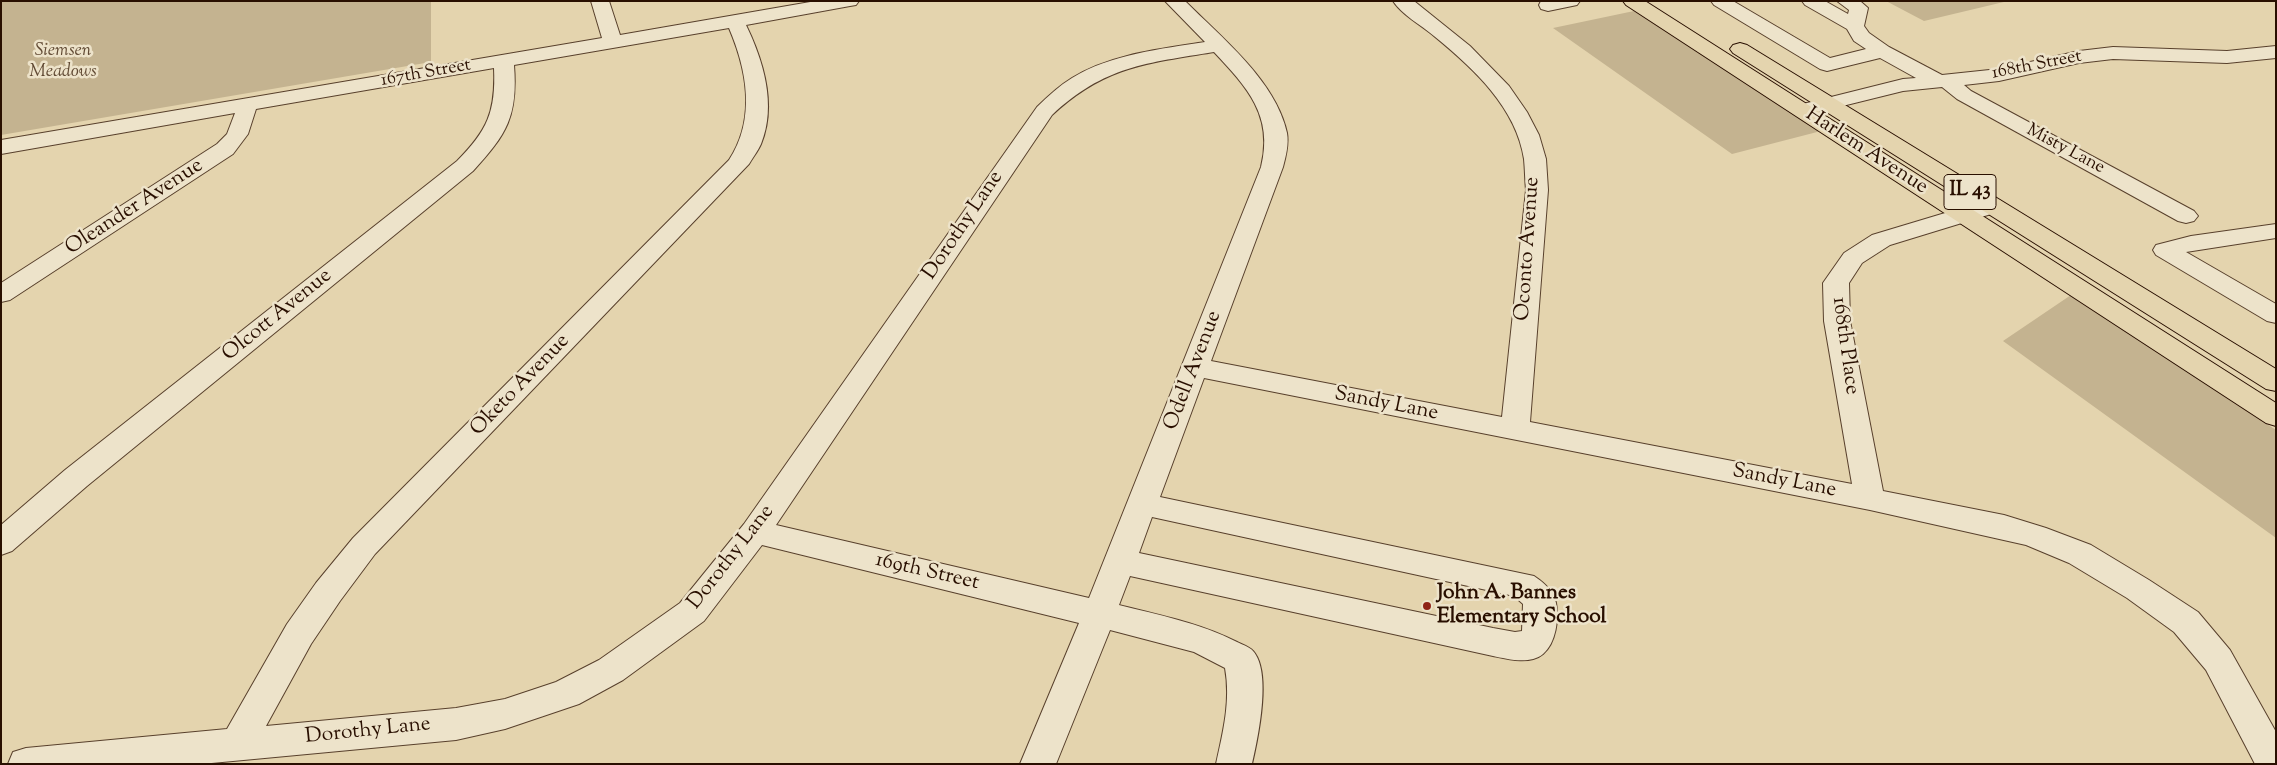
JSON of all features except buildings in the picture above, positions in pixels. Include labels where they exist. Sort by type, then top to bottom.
[{"type":"main road","name":"Harlem Avenue","points":[[1632,1],[2276,416]]},
{"type":"main road","name":"Harlem Avenue","points":[[1664,1],[2276,382]]},
{"type":"street","points":[[600,1],[613,42]]},
{"type":"street","name":"167th Street","points":[[1,147],[850,1]]},
{"type":"street","name":"Odell Avenue","points":[[1038,764],[1100,613],[1196,367],[1272,167],[1276,148],[1275,127],[1266,104],[1242,71],[1174,1]]},
{"type":"street","name":"Oconto Avenue","points":[[1402,1],[1457,44],[1484,70],[1513,107],[1528,138],[1534,158],[1537,190],[1515,430]]},
{"type":"street","points":[[1548,5],[1571,1]]},
{"type":"street","points":[[1720,1],[1827,65],[1882,51]]},
{"type":"street","name":"Misty Lane","points":[[1811,1],[1855,26],[1861,37],[1882,51],[1942,81],[1964,95],[2186,216]]},
{"type":"street","points":[[1846,1],[1859,8],[1855,26]]},
{"type":"street","name":"Oketo Avenue","points":[[237,745],[299,634],[328,592],[364,546],[738,164],[750,143],[756,125],[754,75],[750,58],[735,21]]},
{"type":"street","name":"Dorothy Lane","points":[[26,764],[456,724],[505,714],[567,693],[611,670],[692,612],[755,532],[1044,111],[1059,96],[1094,74],[1159,57],[1217,46]]},
{"type":"street","name":"168th Street","points":[[1802,110],[1903,85],[2000,75],[2079,57],[2113,53],[2227,57],[2273,56]]},
{"type":"street","name":"Olcott Avenue","points":[[1,543],[76,478],[465,166],[484,147],[496,129],[504,111],[506,95],[504,61]]},
{"type":"street","name":"Oleander Avenue","points":[[1,294],[218,154],[237,137],[242,128],[247,105]]},
{"type":"street","name":"168th Place","points":[[1870,499],[1837,321],[1836,283],[1854,258],[1881,240],[1994,206]]},
{"type":"street","points":[[2276,231],[2191,243],[2164,250],[2276,316]]},
{"type":"street","name":"Sandy Lane","points":[[1196,367],[1870,499],[2004,526],[2035,536],[2080,554],[2138,589],[2186,622],[2218,660],[2274,764]]},
{"type":"street","points":[[1120,561],[1515,646],[1530,645],[1538,635],[1540,602],[1532,591],[1523,585],[1142,504]]},
{"type":"street","name":"169th Street","points":[[755,532],[1100,613],[1204,641],[1241,660],[1246,682],[1246,711],[1234,764]]},
{"type":"green space","name":"Siemsen Meadows","points":[[1,1],[431,1],[431,62],[1,135]]},
{"type":"green space","points":[[1886,1],[2008,1],[1924,21]]},
{"type":"green space","points":[[1634,11],[1821,131],[1732,154],[1553,28]]},
{"type":"green space","points":[[2071,295],[2276,430],[2276,538],[2003,341]]},
{"type":"place","name":"John A. Bannes Elementary School","points":[[1427,606]]}]
